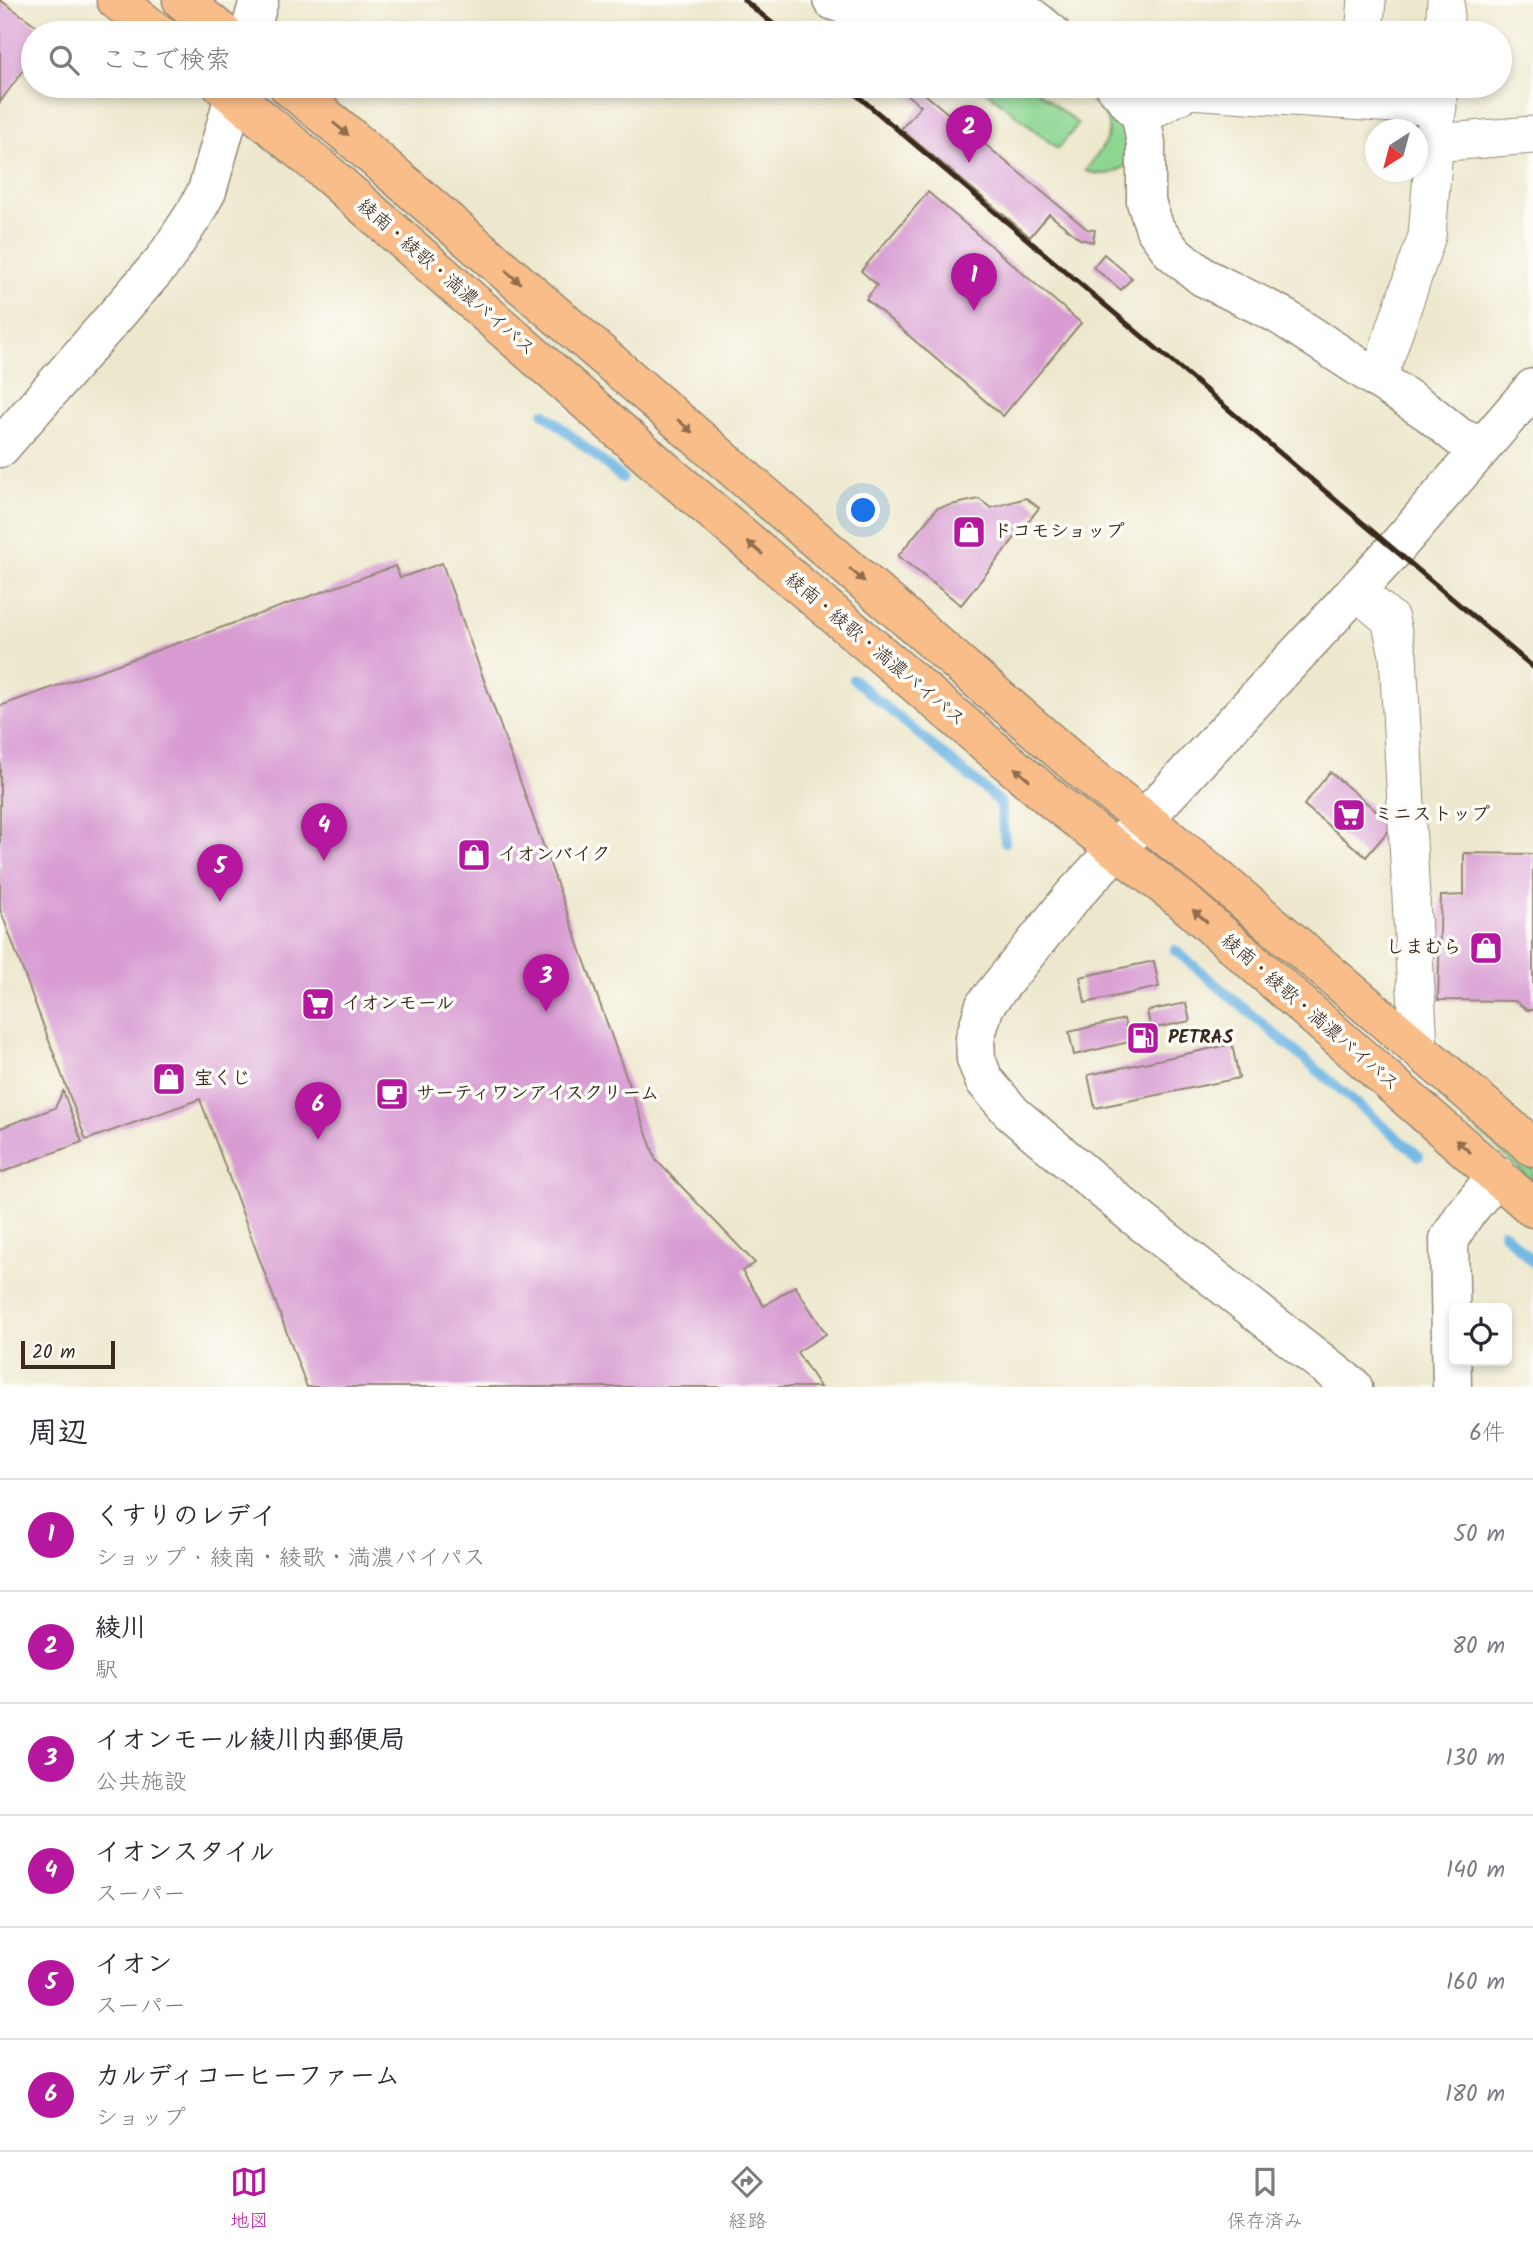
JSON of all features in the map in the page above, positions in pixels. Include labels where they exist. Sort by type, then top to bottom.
[{"type":"highway","points":[[116,0],[143,21]]},
{"type":"highway","points":[[182,0],[208,21]]},
{"type":"highway","name":"綾南・綾歌・満濃バイパス","points":[[241,98],[671,476],[1044,793],[1182,900],[1533,1208]]},
{"type":"highway","points":[[303,98],[1082,770],[1207,869],[1533,1147]]},
{"type":"street","points":[[253,21],[259,0]]},
{"type":"street","points":[[832,0],[845,6],[869,9],[978,1],[1002,2],[1036,21]]},
{"type":"street","points":[[1365,21],[1367,0]]},
{"type":"street","points":[[1445,21],[1447,0]]},
{"type":"street","points":[[0,448],[164,260],[195,213],[207,191],[229,98]]},
{"type":"street","points":[[1125,98],[1141,116],[1146,143],[1146,202],[1155,229],[1172,252],[1203,277],[1278,314],[1428,412],[1459,438],[1482,447]]},
{"type":"street","points":[[1141,116],[1173,98]]},
{"type":"street","points":[[1378,379],[1427,236],[1438,98]]},
{"type":"street","points":[[1435,143],[1533,135]]},
{"type":"street","points":[[1353,1387],[1122,1206],[1013,1114],[984,1080],[975,1059],[975,1038],[985,1005],[1072,897],[1394,550],[1533,388]]},
{"type":"street","points":[[1355,590],[1390,620],[1398,654],[1419,1048]]},
{"type":"street","points":[[1451,1387],[1449,1239],[1497,1175]]},
{"type":"green space","points":[[993,16],[1002,21],[970,21]]},
{"type":"green space","points":[[995,98],[1046,98],[1078,124],[1058,149]]},
{"type":"green space","points":[[1088,98],[1101,98],[1126,126],[1130,161],[1120,170],[1104,174],[1085,171],[1108,134],[1105,116]]},
{"type":"green space","points":[[1442,1090],[1533,1170],[1533,1182],[1439,1095]]},
{"type":"building","points":[[0,0],[30,21],[21,21],[21,73],[0,102]]},
{"type":"building","points":[[911,98],[929,98],[1087,229],[1095,230],[1093,242],[1080,239],[1049,214],[1030,237],[901,129],[921,106]]},
{"type":"building","points":[[928,192],[1081,323],[1003,416],[866,299],[877,285],[861,271]]},
{"type":"building","points":[[1104,254],[1132,278],[1121,290],[1093,267]]},
{"type":"building","name":"ドコモショップ","points":[[1026,498],[1039,508],[961,605],[898,556],[937,508],[979,499],[991,508]]},
{"type":"building","name":"イオンモール","points":[[442,563],[656,1160],[755,1263],[742,1271],[764,1306],[795,1286],[826,1334],[797,1352],[820,1387],[307,1387],[200,1099],[86,1140],[0,909],[0,706],[395,566],[400,578]]},
{"type":"building","name":"ミニストップ","points":[[1330,772],[1393,825],[1366,857],[1304,805]]},
{"type":"building","name":"しまむら","points":[[1464,853],[1533,854],[1533,1010],[1527,1010],[1515,1001],[1438,1000],[1441,896],[1464,895]]},
{"type":"building","points":[[1154,961],[1159,987],[1085,1003],[1080,977]]},
{"type":"building","points":[[1186,1003],[1190,1021],[1151,1029],[1147,1011]]},
{"type":"building","points":[[1124,1019],[1129,1042],[1074,1055],[1069,1032]]},
{"type":"building","points":[[1232,1044],[1239,1078],[1095,1108],[1088,1075]]},
{"type":"building","points":[[63,1091],[82,1142],[0,1173],[0,1128],[55,1108]]},
{"type":"waterway","points":[[544,413],[622,478]]},
{"type":"waterway","points":[[853,679],[1000,802],[1005,842]]},
{"type":"waterway","points":[[1175,950],[1419,1156]]},
{"type":"waterway","points":[[1503,1232],[1533,1262]]},
{"type":"railway","points":[[744,0],[769,21]]},
{"type":"railway","points":[[860,98],[1533,667]]},
{"type":"place","name":"綾川","points":[[969,163]]},
{"type":"place","name":"くすりのレデイ","points":[[974,311]]},
{"type":"place","name":"ドコモショップ","points":[[969,532]]},
{"type":"place","name":"ミニストップ","points":[[1349,815]]},
{"type":"place","name":"イオンバイク","points":[[474,855]]},
{"type":"place","name":"イオンスタイル","points":[[324,861]]},
{"type":"place","name":"イオン","points":[[220,902]]},
{"type":"place","name":"しまむら","points":[[1486,948]]},
{"type":"place","name":"イオンモール","points":[[318,1004]]},
{"type":"place","name":"イオンモール綾川内郵便局","points":[[546,1012]]},
{"type":"place","name":"PETRAS","points":[[1143,1038]]},
{"type":"place","name":"宝くじ","points":[[169,1079]]},
{"type":"place","name":"サーティワンアイスクリーム","points":[[392,1094]]},
{"type":"place","name":"カルディコーヒーファーム","points":[[318,1140]]}]
